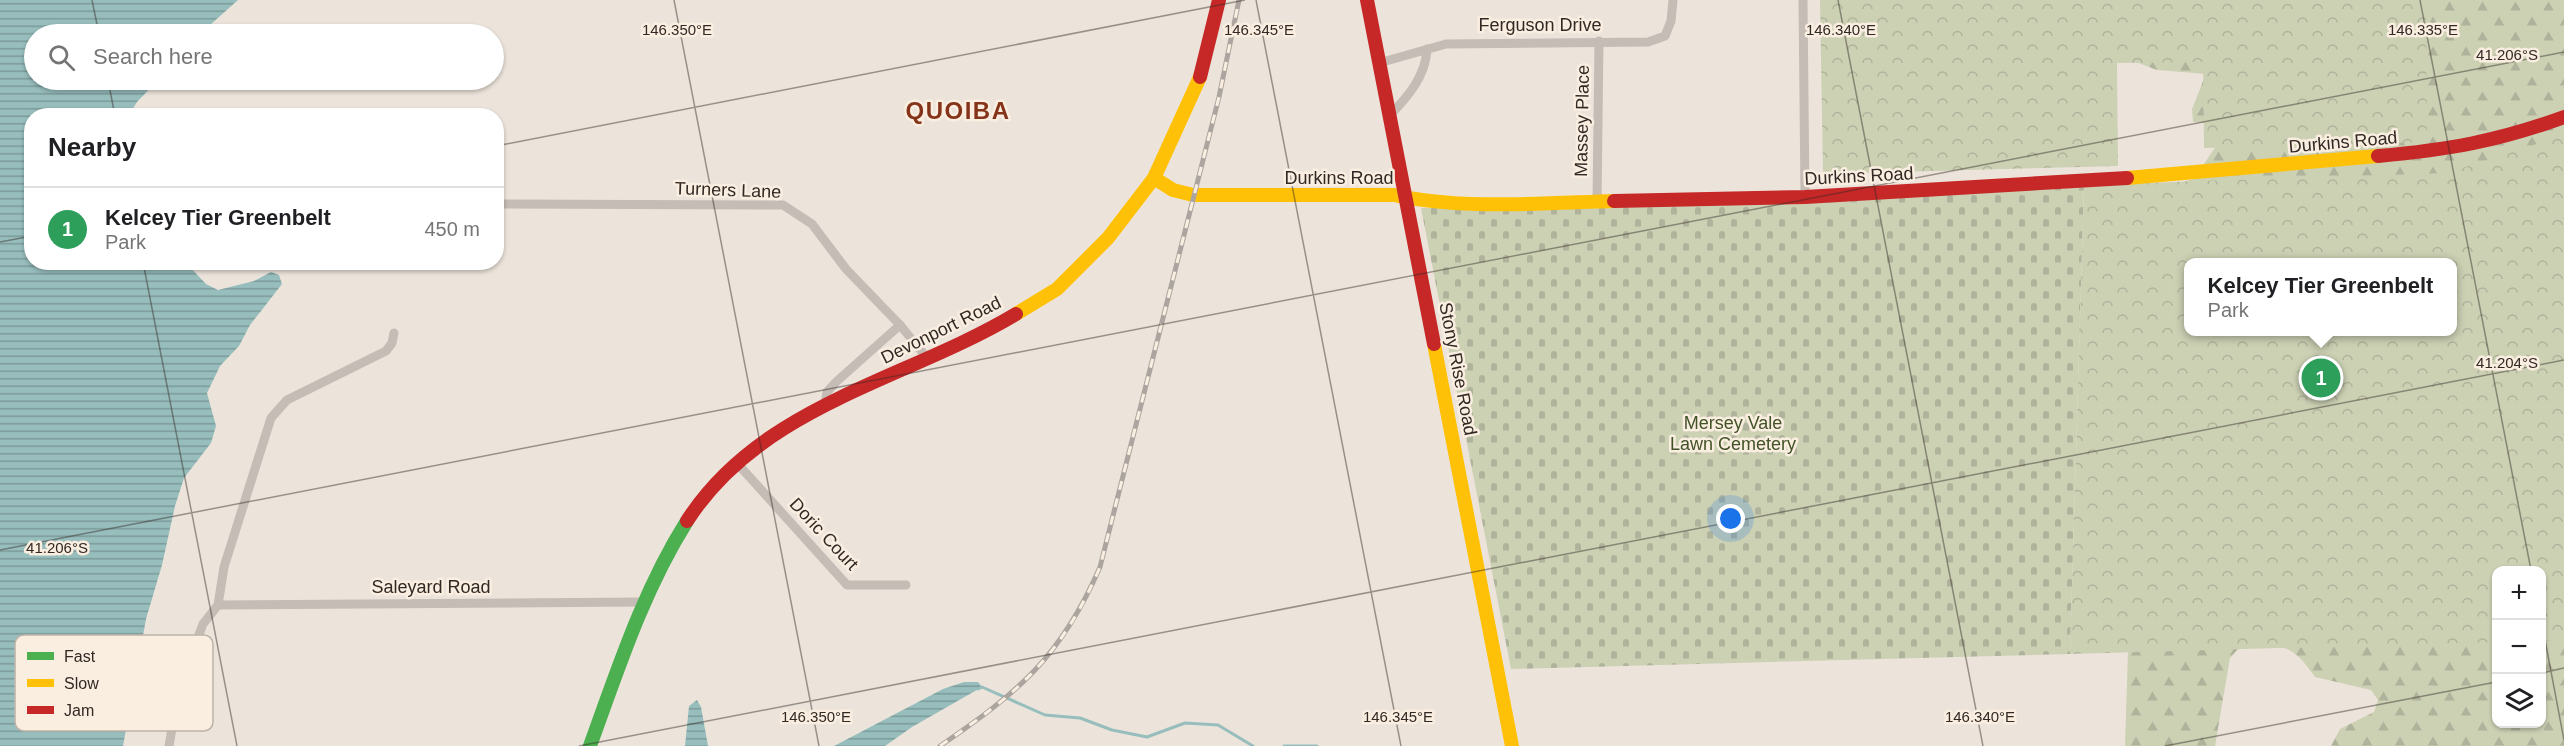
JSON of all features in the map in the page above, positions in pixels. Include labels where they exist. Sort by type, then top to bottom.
[{"type":"main road","name":"Devonport Road","points":[[590,746],[643,602],[664,558],[697,506],[736,462],[798,418],[984,333],[1057,288],[1108,238],[1154,178],[1200,77],[1219,0]]},
{"type":"main road","name":"Stony Rise Road","points":[[1367,0],[1407,196],[1512,746]]},
{"type":"main road","name":"Durkins Road","points":[[1154,178],[1173,190],[1193,195],[1407,196],[1421,201],[1597,201],[1805,197],[2152,177],[2410,154],[2447,150],[2523,132],[2564,117]]},
{"type":"street","name":"Ferguson Drive","points":[[1379,63],[1446,44],[1470,42],[1648,42],[1665,36],[1671,21],[1673,0]]},
{"type":"street","points":[[1803,0],[1805,197]]},
{"type":"street","name":"Massey Place","points":[[1597,201],[1599,41]]},
{"type":"street","points":[[1389,116],[1402,103],[1423,72],[1427,49]]},
{"type":"street","name":"Turners Lane","points":[[504,204],[783,204],[812,224],[846,269],[900,325],[927,358]]},
{"type":"street","name":"Devonport Road","points":[[825,405],[827,392],[836,382],[900,325]]},
{"type":"street","points":[[198,635],[218,604],[224,567],[271,418],[287,400],[386,351],[392,343],[394,333]]},
{"type":"street","name":"Doric Court","points":[[736,462],[847,585],[906,585]]},
{"type":"street","name":"Saleyard Road","points":[[218,604],[643,602]]},
{"type":"street","points":[[169,746],[171,731]]},
{"type":"green space","points":[[1820,0],[2426,0],[2427,142],[2204,148],[2203,62],[2117,63],[2118,166],[1823,174]]},
{"type":"green space","points":[[2123,0],[2564,0],[2564,746],[2331,746],[2340,729],[2374,712],[2378,700],[2371,690],[2315,677],[2291,651],[2265,646],[2239,648],[2230,658],[2215,746],[2125,746],[2132,524],[2149,190],[2194,179],[2218,143],[2206,123],[2193,122],[2192,109],[2206,74],[2157,70],[2120,56]]},
{"type":"green space","points":[[2564,135],[2564,640],[2546,641],[2546,566],[2492,566],[2492,642],[2070,654],[2084,185],[2447,173]]},
{"type":"green space","name":"Mersey Vale Lawn Cemetery","points":[[2084,185],[2070,654],[1511,669],[1421,208],[1522,207]]},
{"type":"water","points":[[0,0],[238,0],[211,24],[24,24],[24,90],[148,90],[133,108],[24,108],[24,270],[193,270],[206,284],[218,290],[254,281],[271,272],[279,275],[282,284],[250,325],[239,346],[220,366],[207,393],[216,426],[211,443],[184,478],[143,635],[15,635],[15,731],[126,731],[123,746],[0,746]]},
{"type":"water","points":[[964,682],[978,682],[982,687],[912,727],[885,746],[834,746],[943,689]]},
{"type":"water","points":[[697,700],[701,707],[708,746],[685,746],[689,706]]},
{"type":"waterway","points":[[978,689],[982,687],[1045,715],[1080,718],[1112,730],[1147,737],[1185,723],[1218,725],[1253,746]]},
{"type":"waterway","points":[[1284,746],[1317,746]]},
{"type":"railway","points":[[940,746],[993,708],[1035,670],[1070,625],[1100,567],[1219,97],[1239,0]]},
{"type":"traffic: fast","points":[[590,746],[644,603],[687,521]]},
{"type":"traffic: slow","points":[[1016,314],[1057,289],[1108,238],[1154,178],[1200,77]]},
{"type":"traffic: slow","points":[[2127,178],[2378,156]]},
{"type":"traffic: slow","points":[[1154,178],[1173,190],[1193,195],[1394,195],[1420,200],[1475,204],[1614,201]]},
{"type":"traffic: slow","points":[[1434,344],[1512,746]]},
{"type":"traffic: jam","points":[[1200,77],[1219,0]]},
{"type":"traffic: jam","points":[[1367,0],[1434,344]]},
{"type":"traffic: jam","points":[[2378,156],[2472,143],[2564,117]]},
{"type":"traffic: jam","points":[[1614,201],[1805,197],[2127,178]]},
{"type":"traffic: jam","points":[[687,521],[718,482],[754,449],[795,422],[1016,314]]},
{"type":"place","name":"Kelcey Tier Greenbelt","points":[[2321,378]]},
{"type":"district","name":"QUOIBA","points":[[958,111]]}]
